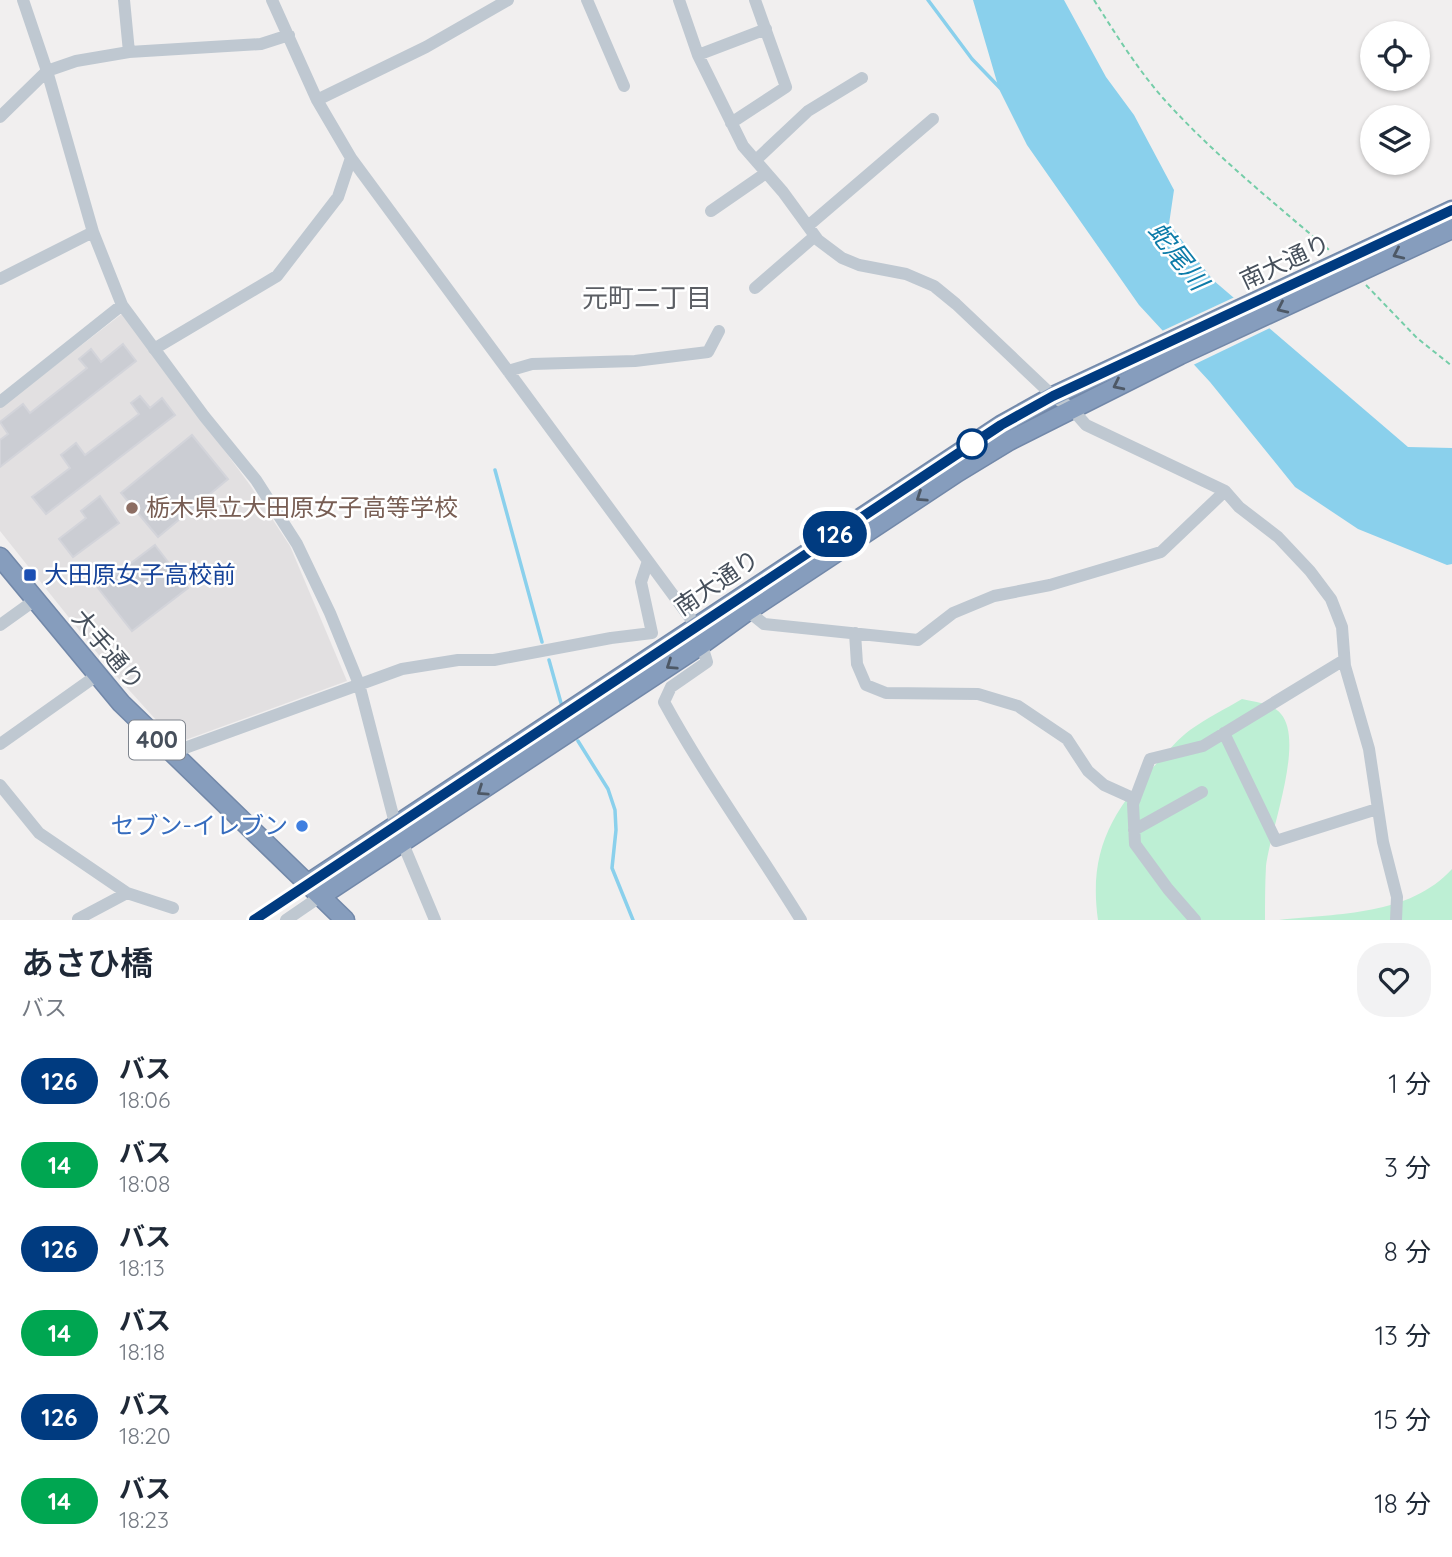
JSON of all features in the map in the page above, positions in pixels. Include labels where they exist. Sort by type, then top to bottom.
[{"type":"highway","name":"南大通り","points":[[1344,271],[1452,210]]},
{"type":"highway","name":"南大通り","points":[[321,896],[399,835],[696,626],[1001,425],[1053,396],[1175,349],[1344,271],[1452,229]]},
{"type":"highway","name":"南大通り","points":[[307,884],[399,835],[701,645],[958,472],[1175,349]]},
{"type":"highway","name":"大手通り","points":[[0,556],[96,676],[171,753],[307,884]]},
{"type":"highway","name":"400","points":[[307,884],[345,920]]},
{"type":"street","points":[[23,0],[47,71],[93,232],[122,305],[204,416],[256,480],[297,544],[330,613],[359,684],[399,835],[435,920]]},
{"type":"street","points":[[124,0],[129,52]]},
{"type":"street","points":[[272,0],[317,100],[351,158],[696,626],[707,662],[671,687],[664,702],[686,742],[758,849],[801,920]]},
{"type":"street","points":[[317,100],[426,47],[506,0]]},
{"type":"street","points":[[587,0],[624,86]]},
{"type":"street","points":[[679,0],[698,55],[743,146],[812,231],[842,258],[859,265],[906,274],[934,286],[1053,396],[1071,408],[1086,425],[1225,491],[1239,507],[1278,537],[1310,571],[1331,600],[1342,627],[1344,660],[1369,749],[1383,842],[1397,897],[1396,920]]},
{"type":"street","points":[[731,123],[786,87],[755,0]]},
{"type":"street","points":[[698,55],[766,29]]},
{"type":"street","points":[[0,117],[47,71],[76,61],[129,52],[261,44],[289,35]]},
{"type":"street","points":[[756,160],[808,111],[862,78]]},
{"type":"street","points":[[755,288],[933,119]]},
{"type":"street","points":[[154,349],[277,276],[338,197],[351,158]]},
{"type":"street","points":[[711,212],[766,173]]},
{"type":"street","points":[[0,279],[93,232]]},
{"type":"street","points":[[0,402],[122,305]]},
{"type":"street","points":[[508,371],[532,364],[635,360],[708,352],[719,331]]},
{"type":"street","points":[[748,611],[764,624],[918,640],[953,613],[993,596],[1050,585],[1161,552],[1225,491]]},
{"type":"street","points":[[171,753],[413,667],[458,660],[494,660],[652,633],[641,582],[648,561]]},
{"type":"street","points":[[0,625],[34,600]]},
{"type":"street","points":[[855,633],[857,664],[866,685],[886,693],[978,694],[1018,706],[1067,739],[1088,771],[1104,785],[1135,799]]},
{"type":"street","points":[[1195,920],[1135,844],[1135,799],[1150,759],[1203,746],[1344,660]]},
{"type":"street","points":[[0,744],[96,676]]},
{"type":"street","points":[[1224,733],[1276,841],[1377,809]]},
{"type":"street","points":[[0,785],[39,833],[127,893],[173,908]]},
{"type":"street","points":[[1134,830],[1202,792]]},
{"type":"street","name":"南大通り","points":[[254,920],[307,884]]},
{"type":"street","points":[[78,919],[127,893]]},
{"type":"street","name":"南大通り","points":[[286,920],[321,896]]},
{"type":"path","points":[[1094,0],[1115,34],[1162,96],[1344,271],[1452,366]]},
{"type":"shaded area","name":"栃木県立大田原女子高等学校","points":[[123,313],[250,485],[290,546],[347,681],[177,743],[110,669],[0,531],[0,408]]},
{"type":"green space","points":[[1242,699],[1278,710],[1287,727],[1289,745],[1284,787],[1266,866],[1265,920],[1098,920],[1097,872],[1101,852],[1117,814],[1143,778],[1182,737]]},
{"type":"green space","points":[[1452,869],[1452,920],[1279,920],[1349,913],[1394,904],[1435,884]]},
{"type":"water","name":"蛇尾川","points":[[973,0],[1064,0],[1106,77],[1134,115],[1174,190],[1169,224],[1213,280],[1408,447],[1452,448],[1452,564],[1447,565],[1358,529],[1295,487],[1210,382],[1139,305],[1027,145],[999,89]]},
{"type":"pier","points":[[1237,296],[1272,327],[1191,366],[1162,331]]},
{"type":"building","points":[[123,344],[136,361],[0,467],[0,440],[8,434],[0,422],[23,404],[30,413],[87,368],[79,359],[91,349],[101,362]]},
{"type":"building","points":[[140,396],[150,408],[162,398],[175,415],[46,514],[32,497],[70,468],[61,455],[76,443],[85,455],[139,414],[131,403]]},
{"type":"building","points":[[192,435],[228,479],[158,537],[121,493]]},
{"type":"building","points":[[100,496],[119,523],[73,557],[59,539],[86,518],[81,511]]},
{"type":"building","points":[[155,545],[188,588],[132,631],[98,588]]},
{"type":"waterway","points":[[928,0],[972,59],[1000,88]]},
{"type":"waterway","points":[[495,470],[542,642]]},
{"type":"waterway","points":[[549,660],[561,703]]},
{"type":"waterway","points":[[578,741],[608,789],[615,810],[612,868],[633,920]]},
{"type":"bus line","name":"126","points":[[254,920],[1001,425],[1053,396],[1452,210]]},
{"type":"place","name":"栃木県立大田原女子高等学校","points":[[132,508]]},
{"type":"place","name":"大田原女子高校前","points":[[30,575]]},
{"type":"place","name":"セブン-イレブン","points":[[302,826]]},
{"type":"district","name":"元町二丁目","points":[[647,298]]}]
